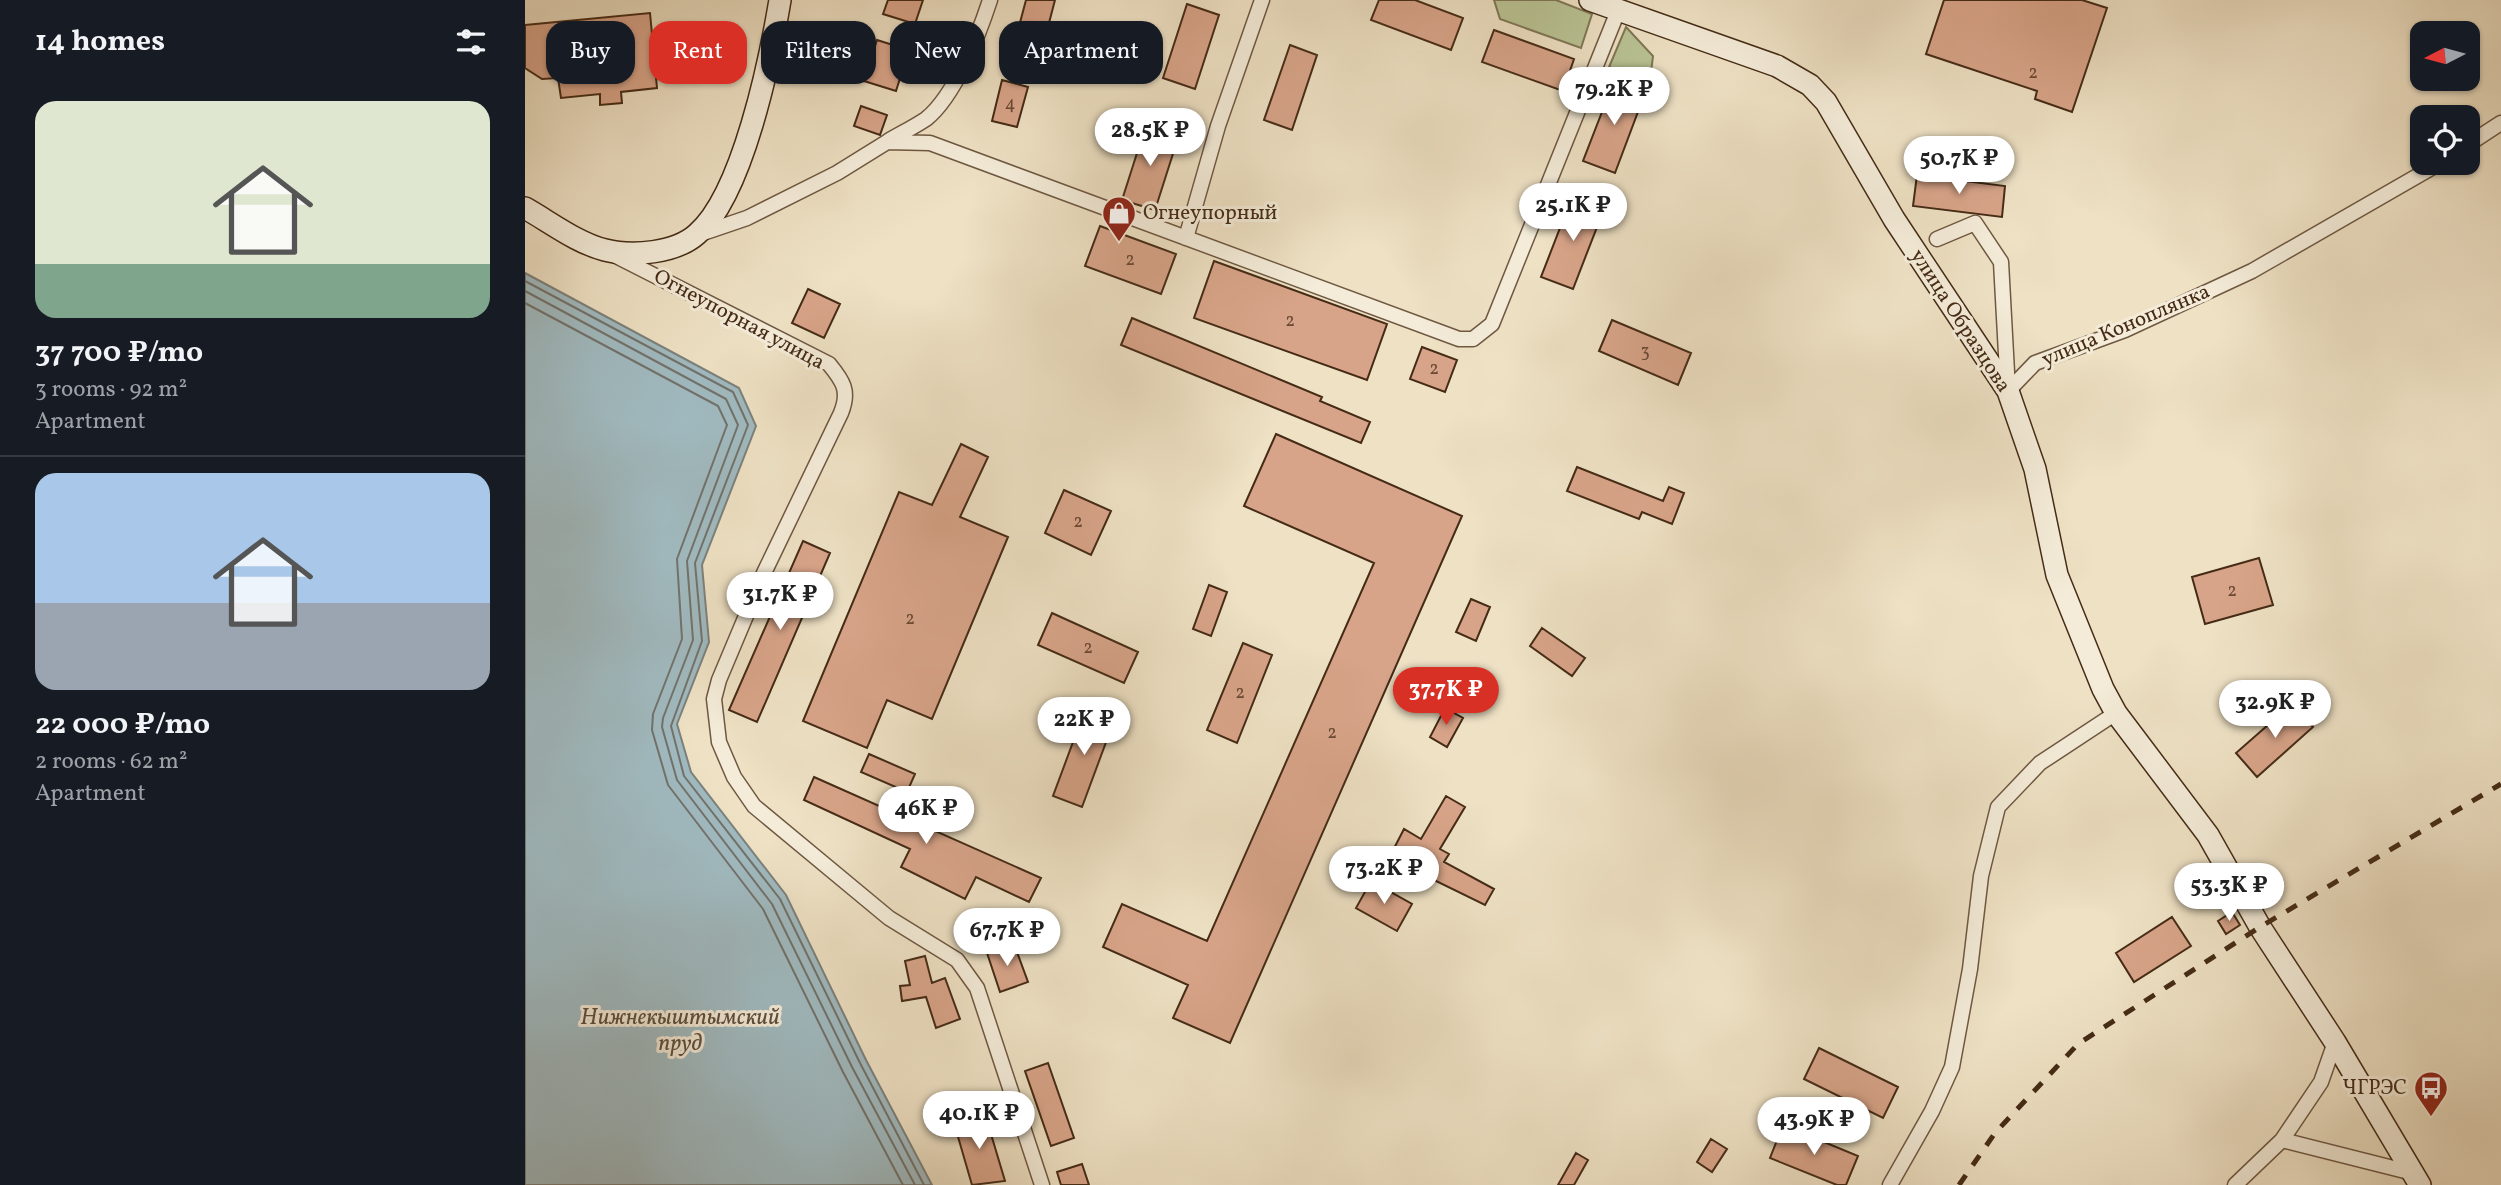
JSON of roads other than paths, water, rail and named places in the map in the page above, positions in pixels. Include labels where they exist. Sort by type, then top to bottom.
[{"type":"main road","points":[[605,250],[638,253],[670,248],[695,236],[708,223],[733,177],[763,82],[780,0]]},
{"type":"main road","name":"улица Образцова","points":[[1590,0],[1777,66],[1810,85],[1826,102],[1894,219],[2008,391],[2035,469],[2057,575],[2093,671],[2116,713],[2208,835],[2260,927],[2335,1042],[2417,1179]]},
{"type":"main road","name":"Огнеупорная улица","points":[[525,208],[605,250]]},
{"type":"street","points":[[695,236],[747,218],[837,173],[928,118],[977,43],[990,0]]},
{"type":"street","points":[[1186,238],[1218,126],[1262,0]]},
{"type":"street","points":[[887,142],[930,143],[1459,339],[1473,339],[1492,324],[1618,10]]},
{"type":"street","points":[[2480,137],[2501,123]]},
{"type":"street","name":"улица Коноплянка","points":[[2008,391],[2035,363],[2125,330],[2252,271],[2419,175]]},
{"type":"street","points":[[1937,239],[1975,223],[2001,262],[2008,391]]},
{"type":"street","name":"Огнеупорная улица","points":[[605,250],[829,364],[844,382],[847,398],[841,413],[764,573],[714,699],[719,742],[725,759],[754,806],[889,918],[957,960],[977,988],[1042,1185]]},
{"type":"street","points":[[1890,1185],[1932,1111],[1952,1067],[1971,969],[1980,876],[1998,807],[2040,762],[2116,713]]},
{"type":"street","points":[[2235,1185],[2282,1140],[2321,1082],[2335,1042]]},
{"type":"street","points":[[2282,1140],[2417,1179]]},
{"type":"water","name":"Нижнекыштымский пруд","points":[[525,273],[739,388],[756,426],[702,565],[709,642],[677,724],[691,772],[786,895],[866,1060],[932,1185],[525,1185]]},
{"type":"railway","points":[[1959,1185],[1995,1133],[2078,1044],[2260,927],[2501,784]]},
{"type":"place","name":"Огнеупорный","points":[[1119,243]]},
{"type":"place","name":"ЧГРЭС","points":[[2431,1118]]}]
